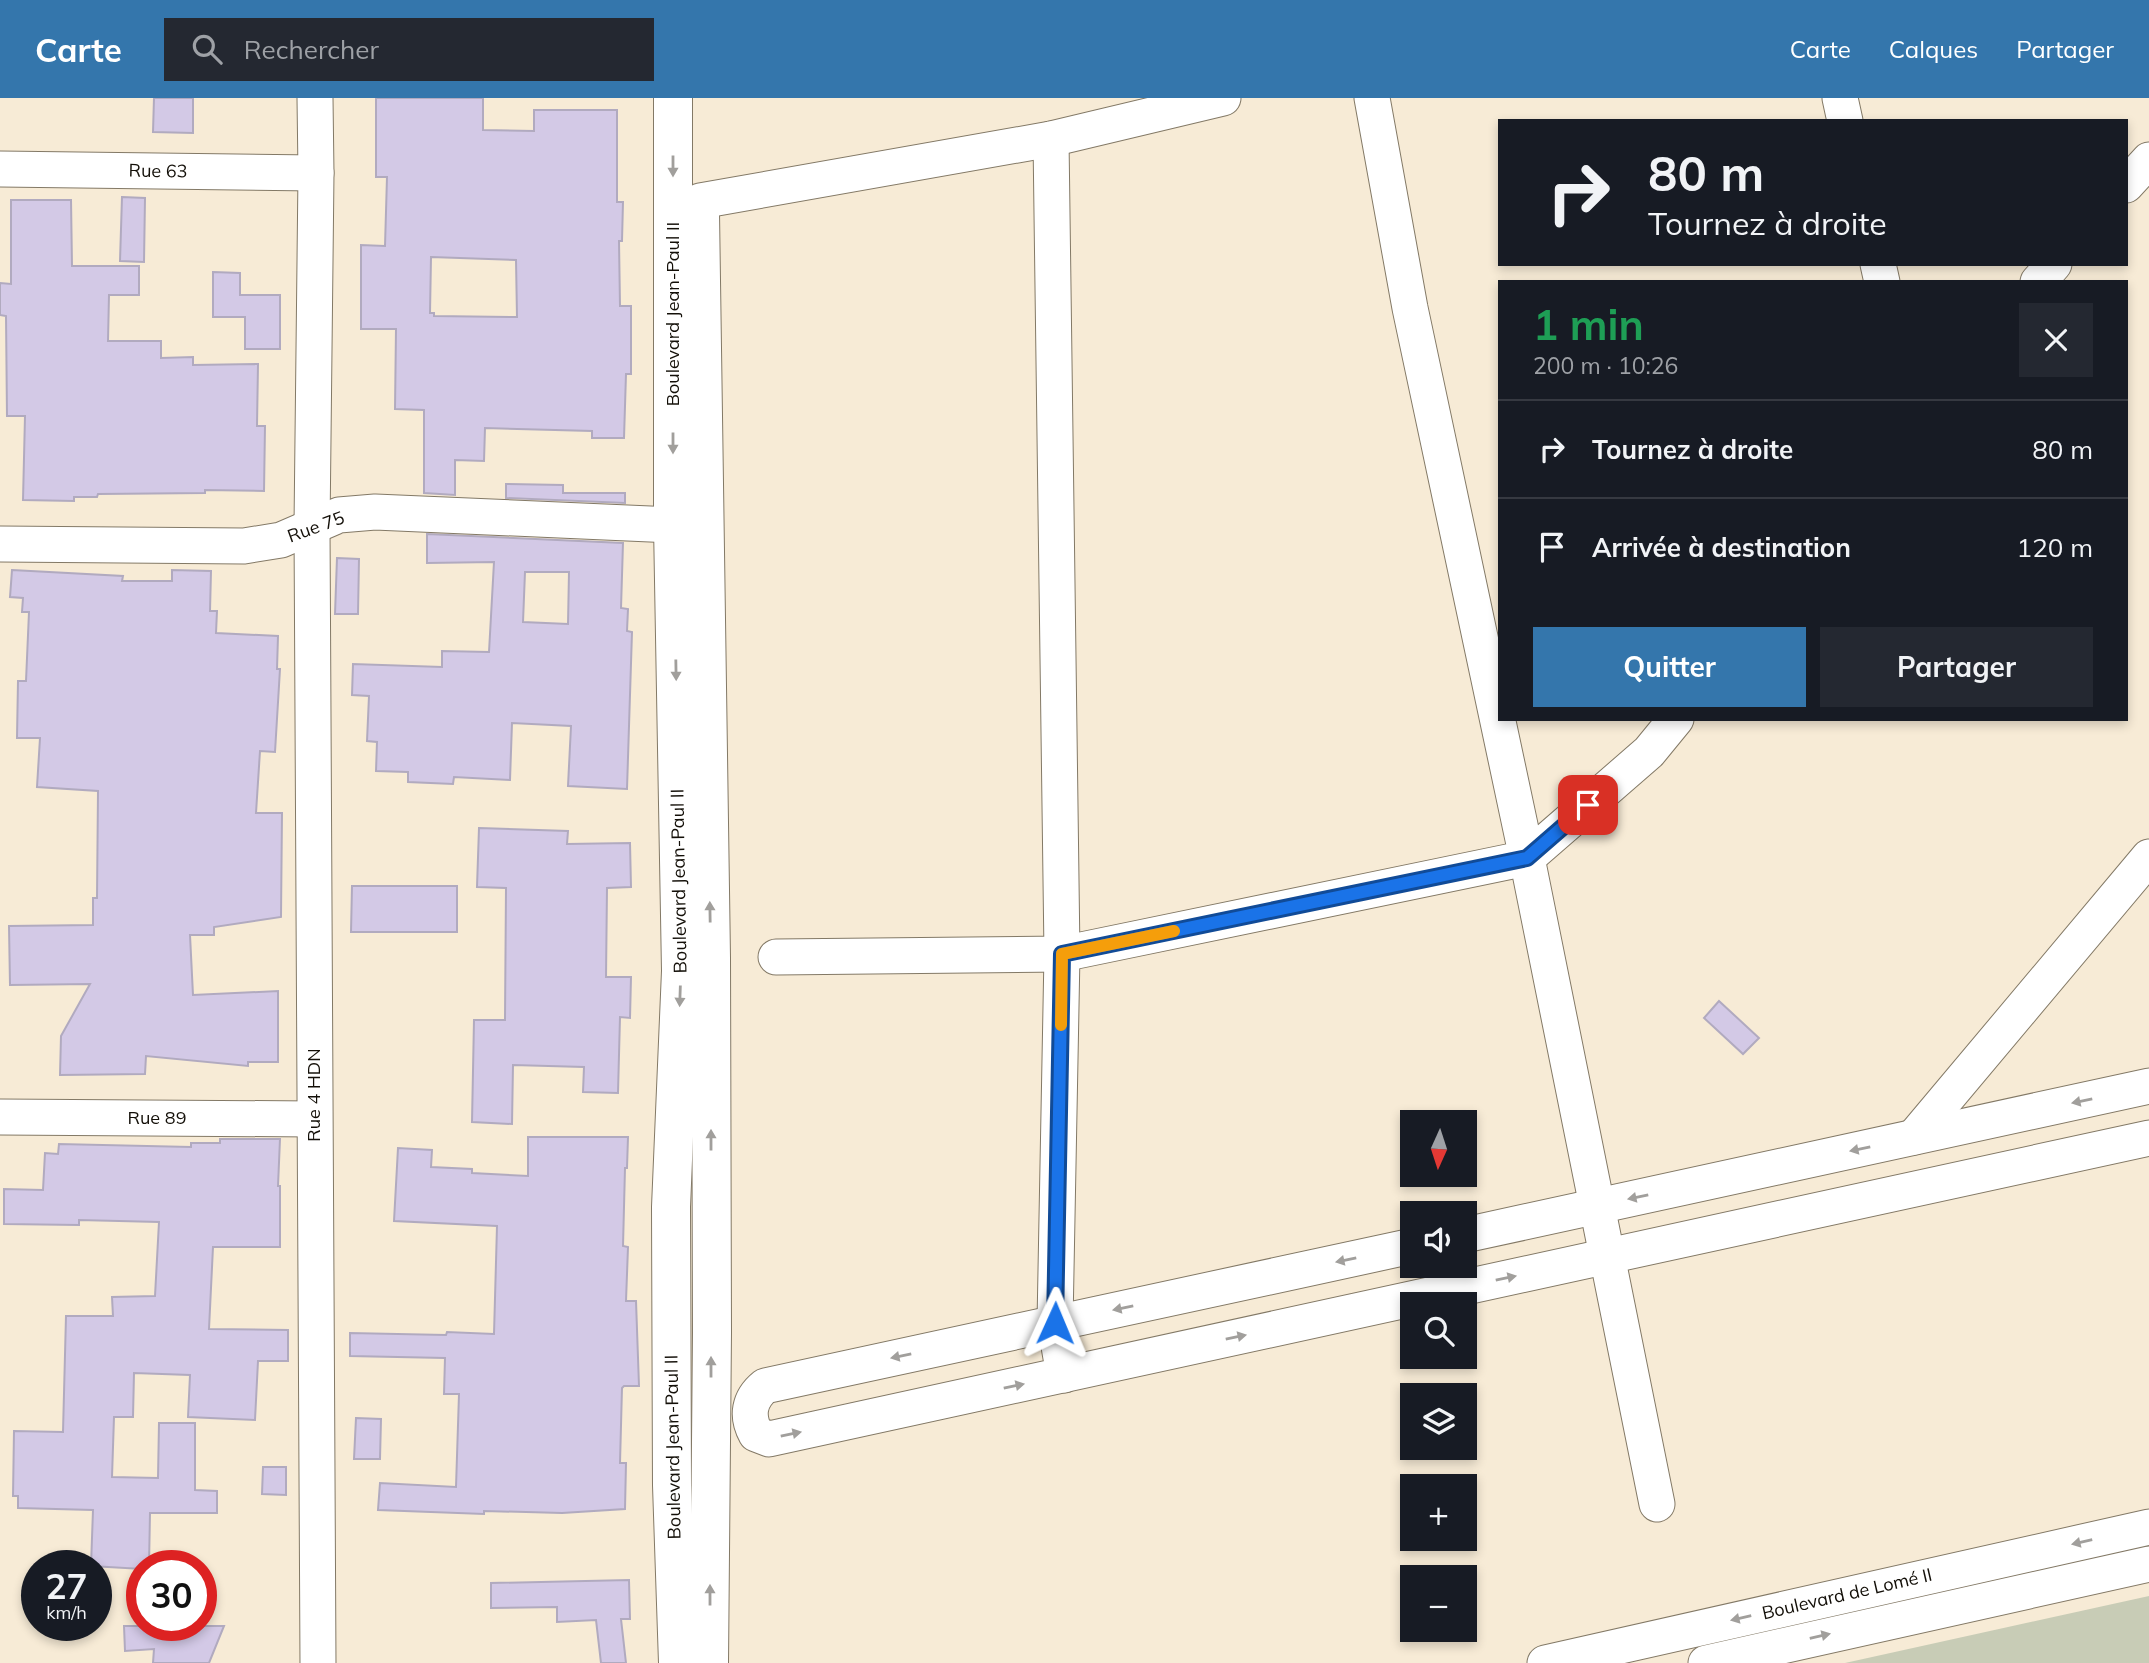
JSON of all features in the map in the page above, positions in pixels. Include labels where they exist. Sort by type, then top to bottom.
[{"type":"main road","name":"Boulevard Jean-Paul II","points":[[673,98],[673,525],[681,971],[671,1207],[672,1485],[678,1663]]},
{"type":"main road","name":"Boulevard Jean-Paul II","points":[[699,98],[711,958],[709,1663]]},
{"type":"street","name":"Rue 4 HDN","points":[[315,98],[312,527],[318,1663]]},
{"type":"street","points":[[699,201],[1051,139],[1223,98]]},
{"type":"street","points":[[1372,98],[1410,308],[1527,858],[1657,1504]]},
{"type":"street","points":[[1840,98],[1845,119]]},
{"type":"street","points":[[1051,139],[1062,954],[1055,1323],[1064,1375]]},
{"type":"street","points":[[2128,183],[2149,160]]},
{"type":"street","name":"Rue 63","points":[[0,169],[316,173]]},
{"type":"street","points":[[2040,280],[2052,266]]},
{"type":"street","name":"Rue 75","points":[[0,544],[244,546],[281,540],[340,514],[375,512],[673,525]]},
{"type":"street","points":[[776,957],[1062,954],[1527,858],[1649,752],[1674,721]]},
{"type":"street","points":[[1914,1137],[2149,857]]},
{"type":"street","points":[[1477,1232],[2149,1086]]},
{"type":"street","name":"Rue 89","points":[[0,1117],[314,1119]]},
{"type":"street","points":[[1400,1249],[765,1386],[754,1395],[749,1422],[755,1434],[769,1439],[2149,1138]]},
{"type":"street","name":"Boulevard de Lomé II","points":[[1545,1663],[2149,1527]]},
{"type":"street","name":"Boulevard de Lomé II","points":[[1706,1663],[2149,1564]]},
{"type":"green space","points":[[2149,1596],[2149,1663],[1845,1663]]},
{"type":"building","points":[[154,98],[193,98],[193,133],[153,132]]},
{"type":"building","points":[[376,98],[483,98],[483,130],[534,131],[534,110],[617,110],[617,202],[623,202],[622,241],[619,241],[620,306],[631,306],[631,374],[626,374],[624,438],[592,438],[592,431],[485,428],[484,461],[455,460],[455,495],[424,493],[424,410],[395,409],[396,329],[361,329],[361,245],[385,246],[387,177],[376,177]],"holes":[[[431,257],[516,260],[517,317],[434,316],[434,313],[430,313]]]},
{"type":"building","points":[[122,197],[145,198],[144,262],[120,261]]},
{"type":"building","points":[[11,200],[71,200],[72,266],[139,266],[139,295],[109,295],[108,341],[161,341],[161,358],[193,357],[193,365],[258,364],[257,426],[265,426],[264,491],[205,490],[205,493],[98,494],[97,497],[74,497],[74,501],[23,500],[25,416],[7,416],[6,316],[0,315],[0,283],[11,284]]},
{"type":"building","points":[[213,272],[240,273],[240,295],[280,295],[280,349],[245,349],[245,317],[213,317]]},
{"type":"building","points":[[506,484],[563,485],[563,493],[625,493],[625,503],[506,498]]},
{"type":"building","points":[[427,534],[623,543],[621,608],[628,609],[627,631],[632,632],[627,789],[568,786],[571,726],[512,723],[510,780],[454,777],[453,784],[408,782],[408,772],[376,771],[377,742],[367,741],[369,696],[352,695],[353,664],[442,667],[442,651],[489,652],[494,562],[427,563]],"holes":[[[525,572],[569,572],[568,624],[523,622]]]},
{"type":"building","points":[[337,558],[359,559],[358,614],[335,614]]},
{"type":"building","points":[[12,570],[123,576],[122,581],[172,581],[172,570],[211,571],[210,611],[217,611],[216,633],[278,636],[277,669],[280,669],[275,752],[260,751],[256,813],[282,813],[281,917],[214,927],[214,935],[190,935],[193,995],[278,991],[278,1062],[248,1062],[248,1066],[146,1056],[145,1074],[60,1075],[61,1036],[90,984],[10,985],[9,926],[93,925],[93,898],[97,898],[98,791],[37,787],[40,738],[17,738],[18,681],[26,681],[29,612],[22,612],[23,598],[10,597]]},
{"type":"building","points":[[479,828],[568,831],[567,844],[630,843],[631,887],[607,888],[606,977],[631,977],[630,1018],[620,1017],[618,1093],[583,1092],[584,1067],[513,1065],[512,1124],[472,1122],[474,1020],[505,1020],[506,888],[477,887]]},
{"type":"building","points":[[352,886],[457,886],[457,932],[351,932]]},
{"type":"building","points":[[1719,1001],[1759,1038],[1743,1054],[1704,1018]]},
{"type":"building","points":[[528,1137],[628,1137],[623,1246],[628,1247],[626,1301],[636,1301],[639,1386],[622,1388],[620,1463],[626,1463],[625,1509],[562,1513],[484,1511],[484,1514],[378,1510],[380,1483],[456,1487],[459,1394],[444,1394],[445,1358],[350,1356],[350,1333],[494,1334],[497,1226],[394,1221],[398,1148],[432,1150],[431,1167],[472,1169],[472,1173],[528,1176]]},
{"type":"building","points":[[220,1139],[280,1139],[280,1247],[213,1247],[209,1329],[288,1330],[288,1361],[258,1361],[255,1420],[188,1417],[190,1375],[134,1373],[133,1417],[114,1417],[112,1477],[158,1478],[159,1423],[195,1423],[195,1490],[217,1491],[217,1513],[150,1513],[149,1550],[126,1550],[126,1568],[112,1567],[112,1550],[92,1550],[93,1510],[18,1508],[18,1496],[13,1496],[14,1431],[63,1432],[66,1316],[113,1316],[112,1297],[155,1296],[159,1222],[79,1220],[79,1225],[4,1224],[4,1189],[43,1190],[45,1153],[58,1154],[59,1144],[191,1147],[191,1143],[220,1143]]},
{"type":"building","points":[[356,1418],[381,1419],[380,1459],[354,1459]]},
{"type":"building","points":[[263,1467],[286,1467],[286,1495],[262,1494]]},
{"type":"building","points":[[629,1580],[630,1619],[621,1619],[626,1663],[601,1663],[596,1620],[557,1622],[557,1607],[491,1608],[491,1583]]},
{"type":"building","points":[[124,1626],[126,1641],[217,1641],[217,1626],[224,1626],[209,1663],[153,1663],[154,1649],[125,1651]]},
{"type":"slow traffic","points":[[1061,1025],[1062,954],[1174,931]]},
{"type":"route","points":[[1055,1323],[1062,954],[1527,858],[1588,805]]}]
